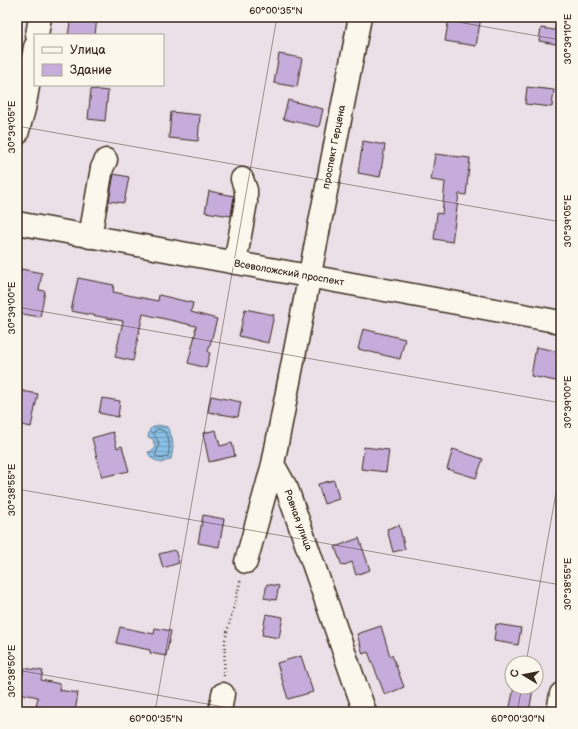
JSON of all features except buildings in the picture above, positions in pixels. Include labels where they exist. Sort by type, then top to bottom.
[{"type":"street","points":[[37,34],[40,17]]},
{"type":"street","name":"проспект Герцена","points":[[309,277],[360,17]]},
{"type":"street","points":[[17,134],[24,109],[34,53]]},
{"type":"street","points":[[90,237],[102,168],[106,160]]},
{"type":"street","points":[[235,263],[246,202],[246,190],[242,179]]},
{"type":"street","name":"Всеволожский проспект","points":[[17,223],[561,322]]},
{"type":"street","points":[[246,562],[273,464],[309,277]]},
{"type":"street","name":"Ровная улица","points":[[273,464],[288,489],[365,712]]},
{"type":"street","points":[[558,712],[561,694]]},
{"type":"path","points":[[221,703],[225,640],[246,562]]},
{"type":"water","points":[[158,425],[167,427],[173,443],[171,459],[161,463],[151,458],[148,452],[155,448],[153,439],[148,437],[150,429]]}]
